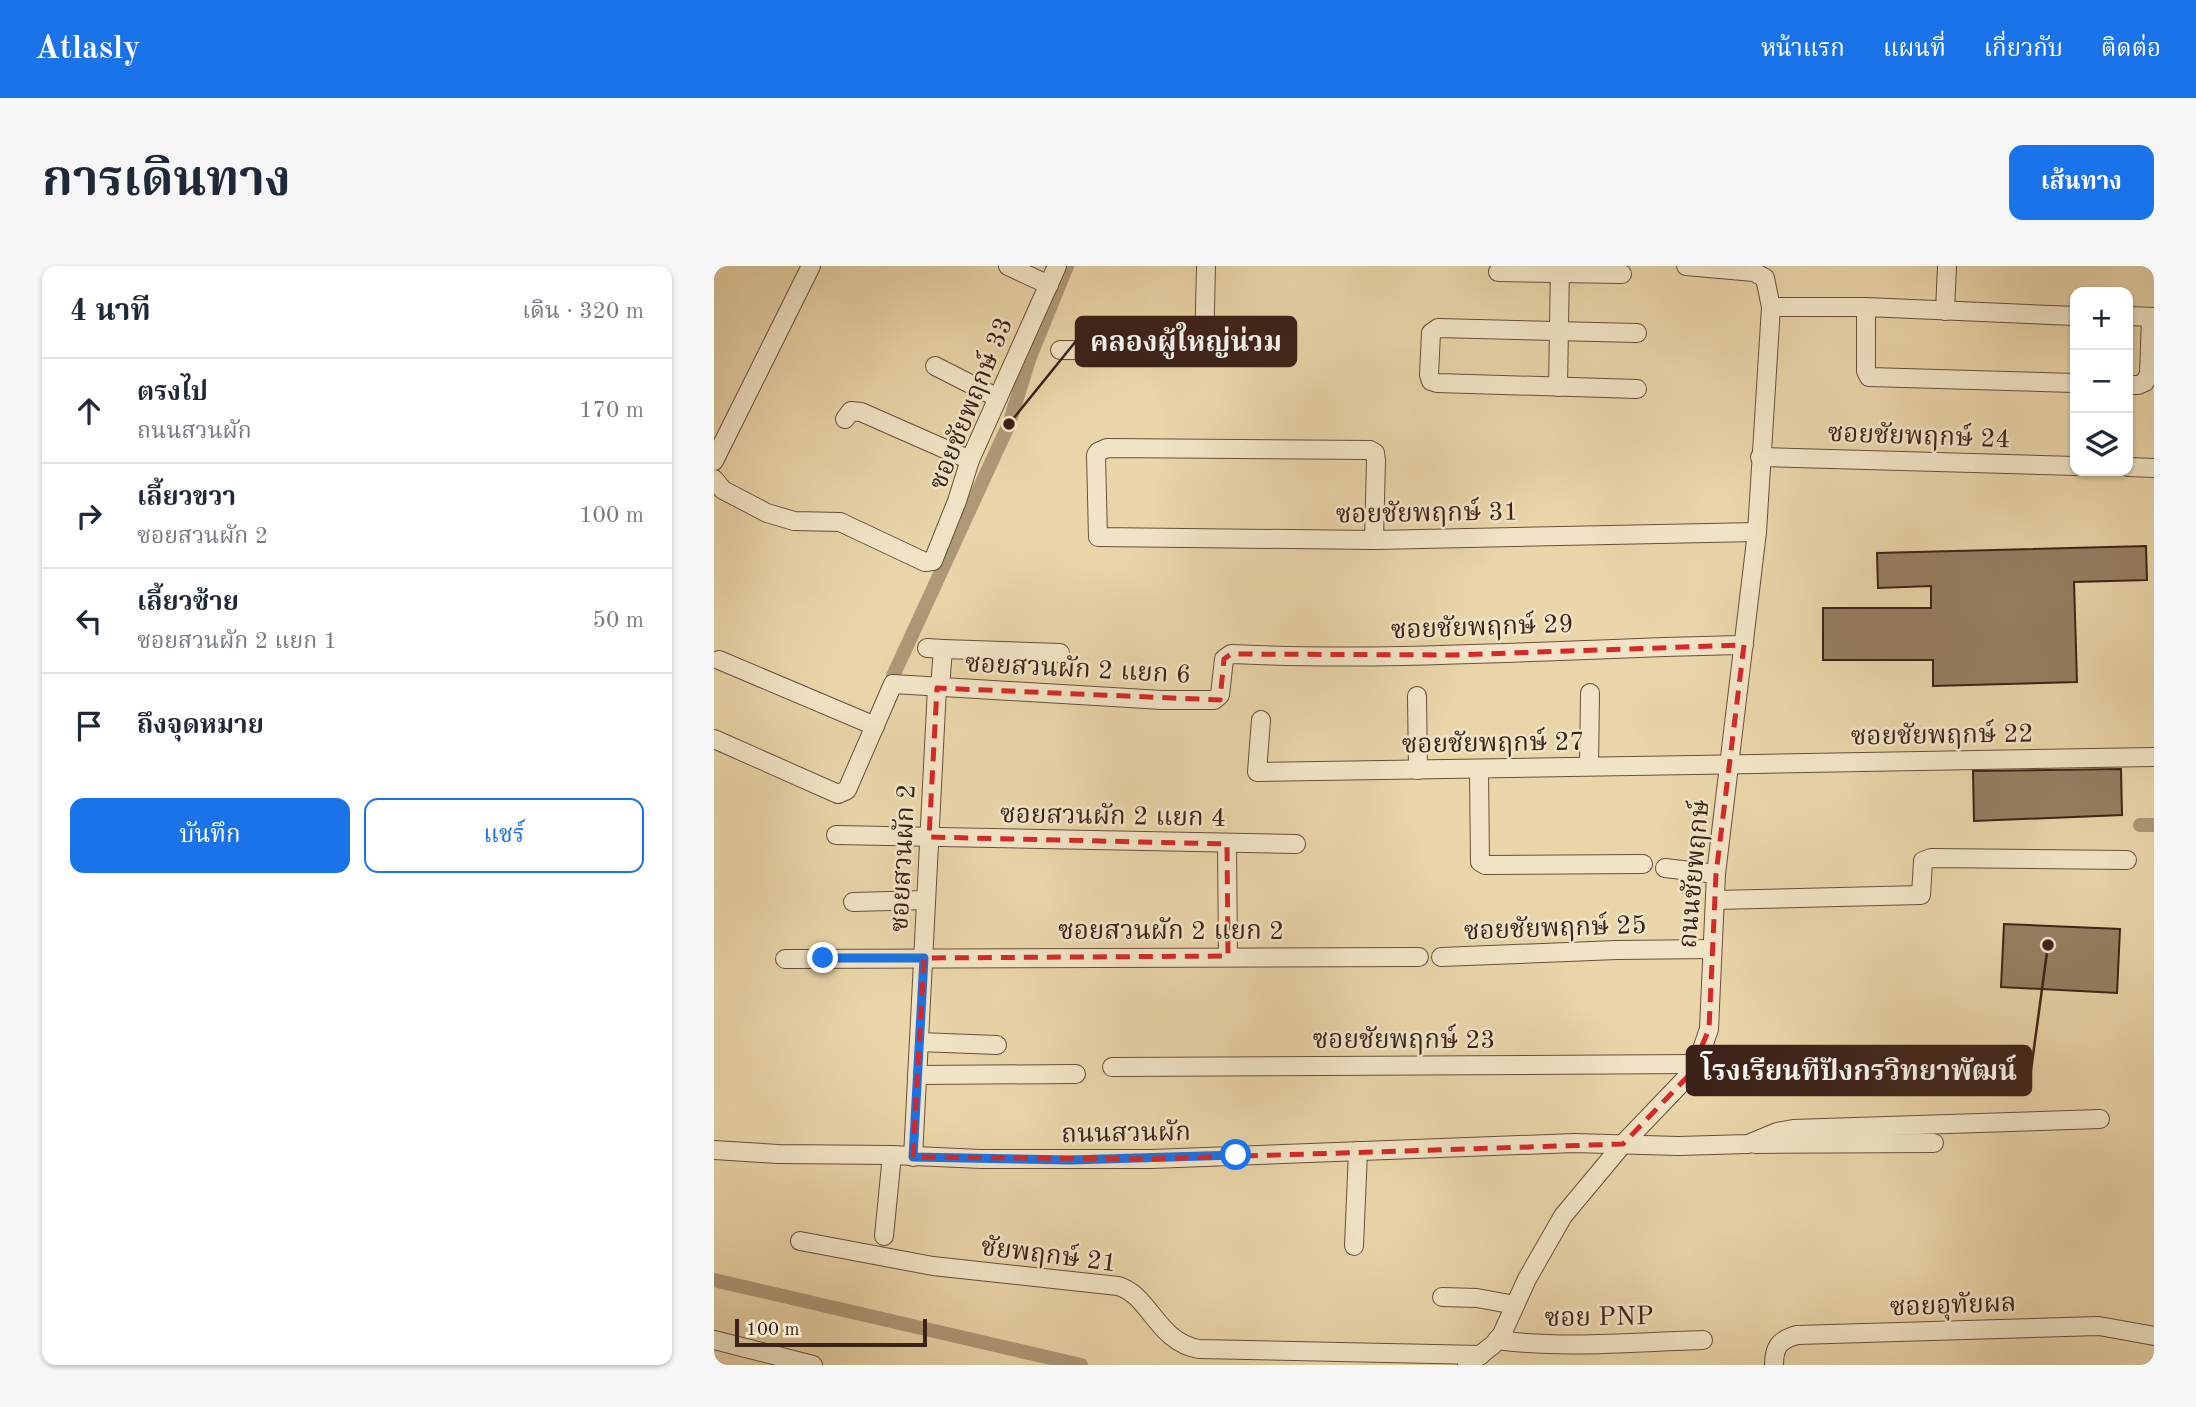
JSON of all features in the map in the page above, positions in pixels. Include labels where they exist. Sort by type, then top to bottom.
[{"type":"street","points":[[714,461],[811,266]]},
{"type":"street","points":[[1008,266],[1049,285]]},
{"type":"street","name":"ซอยชัยพฤกษ์ 33","points":[[714,479],[723,490],[780,518],[840,522],[925,562],[933,561],[970,460],[1057,266]]},
{"type":"street","points":[[1060,350],[1204,351],[1206,266]]},
{"type":"street","points":[[1686,266],[1754,272],[1765,278],[1772,306],[2070,316]]},
{"type":"street","points":[[1945,311],[1947,266]]},
{"type":"street","points":[[1498,272],[1560,270],[1622,274]]},
{"type":"street","points":[[1558,387],[1560,270]]},
{"type":"street","name":"ถนนชัยพฤกษ์","points":[[1474,1360],[1497,1340],[1533,1267],[1563,1216],[1623,1144],[1697,1064],[1709,1029],[1716,874],[1757,532],[1772,306]]},
{"type":"street","points":[[1866,307],[1866,371],[1869,377],[2070,383]]},
{"type":"street","points":[[2133,316],[2153,317],[2149,374],[2145,382],[2133,385]]},
{"type":"street","points":[[1637,333],[1438,328],[1431,333],[1429,375],[1431,381],[1437,383],[1637,389]]},
{"type":"street","points":[[935,366],[998,398]]},
{"type":"street","points":[[845,419],[851,411],[861,412],[970,460]]},
{"type":"street","name":"ซอยชัยพฤกษ์ 31","points":[[1374,540],[1376,460],[1375,453],[1370,450],[1102,450],[1095,459],[1098,537],[1374,540],[1757,532]]},
{"type":"street","name":"ซอยชัยพฤกษ์ 24","points":[[1760,457],[2070,466]]},
{"type":"street","points":[[2133,467],[2154,468]]},
{"type":"street","name":"ซอยชัยพฤกษ์ 29","points":[[1224,659],[1231,654],[1452,655],[1744,645]]},
{"type":"street","name":"ซอยสวนผัก 2","points":[[913,1157],[938,688],[935,648],[1060,653]]},
{"type":"street","name":"ซอยสวนผัก 2 แยก 6","points":[[938,688],[1162,700],[1214,700],[1220,695],[1224,659]]},
{"type":"street","points":[[719,660],[875,726]]},
{"type":"street","points":[[714,739],[838,794],[846,790],[893,684],[938,688]]},
{"type":"street","points":[[1589,766],[1590,693]]},
{"type":"street","points":[[1417,696],[1418,770]]},
{"type":"street","name":"ซอยชัยพฤกษ์ 27","points":[[1261,720],[1257,772],[1730,764]]},
{"type":"street","name":"ซอยชัยพฤกษ์ 22","points":[[1730,764],[2154,757]]},
{"type":"street","points":[[1479,770],[1480,863],[1643,863]]},
{"type":"street","name":"ซอยสวนผัก 2 แยก 4","points":[[836,835],[1296,844]]},
{"type":"street","points":[[1227,844],[1228,956]]},
{"type":"street","points":[[1715,900],[1921,895],[1923,861],[1931,858],[2127,860]]},
{"type":"street","points":[[1665,868],[1716,874]]},
{"type":"street","points":[[853,902],[926,900]]},
{"type":"street","name":"ซอยชัยพฤกษ์ 25","points":[[1441,957],[1712,949]]},
{"type":"street","name":"ซอยสวนผัก 2 แยก 2","points":[[785,959],[1419,957]]},
{"type":"street","points":[[919,1042],[998,1045]]},
{"type":"street","name":"ซอยชัยพฤกษ์ 23","points":[[1112,1067],[1697,1064]]},
{"type":"street","points":[[917,1075],[1076,1074]]},
{"type":"street","points":[[1748,1144],[1777,1132],[1793,1129],[2100,1119]]},
{"type":"street","name":"ถนนสวนผัก","points":[[714,1150],[913,1157],[1151,1159],[1574,1143],[1678,1146],[1934,1143]]},
{"type":"street","points":[[1354,1246],[1358,1151]]},
{"type":"street","points":[[884,1236],[892,1155]]},
{"type":"street","name":"ชัยพฤกษ์ 21","points":[[800,1241],[933,1266],[1118,1286],[1128,1290],[1163,1329],[1184,1345],[1199,1349],[1474,1360]]},
{"type":"street","points":[[1441,1297],[1477,1298],[1515,1305]]},
{"type":"street","name":"ซอยอุทัยผล","points":[[1774,1365],[1774,1353],[1778,1344],[1785,1338],[1797,1335],[2099,1326],[2154,1336]]},
{"type":"street","points":[[714,1340],[813,1365]]},
{"type":"street","name":"ซอย PNP","points":[[1497,1340],[1584,1344],[1703,1340]]},
{"type":"highlighted area","points":[[1744,645],[1716,874],[1709,1029],[1690,1074],[1623,1144],[1151,1159],[913,1157],[924,958],[1228,956],[1227,844],[929,837],[937,688],[1220,700],[1224,659],[1231,654],[1452,655]]},
{"type":"building","points":[[2146,546],[2147,580],[2074,582],[2077,682],[1933,686],[1933,660],[1823,660],[1823,608],[1931,608],[1931,586],[1878,588],[1877,553]]},
{"type":"building","points":[[2121,769],[2122,815],[1974,821],[1973,771]]},
{"type":"building","points":[[2004,924],[2120,929],[2117,993],[2001,987]]},
{"type":"waterway","points":[[893,676],[1009,424],[1030,357],[1067,266]]},
{"type":"waterway","points":[[2140,825],[2154,825]]},
{"type":"waterway","points":[[714,1280],[1081,1365]]},
{"type":"place","name":"คลองผู้ใหญ่น่วม","points":[[1009,424]]},
{"type":"place","name":"โรงเรียนทีปังกรวิทยาพัฒน์","points":[[2048,945]]},
{"type":"route","points":[[823,958],[924,958],[913,1157],[1070,1160],[1236,1155]]}]
